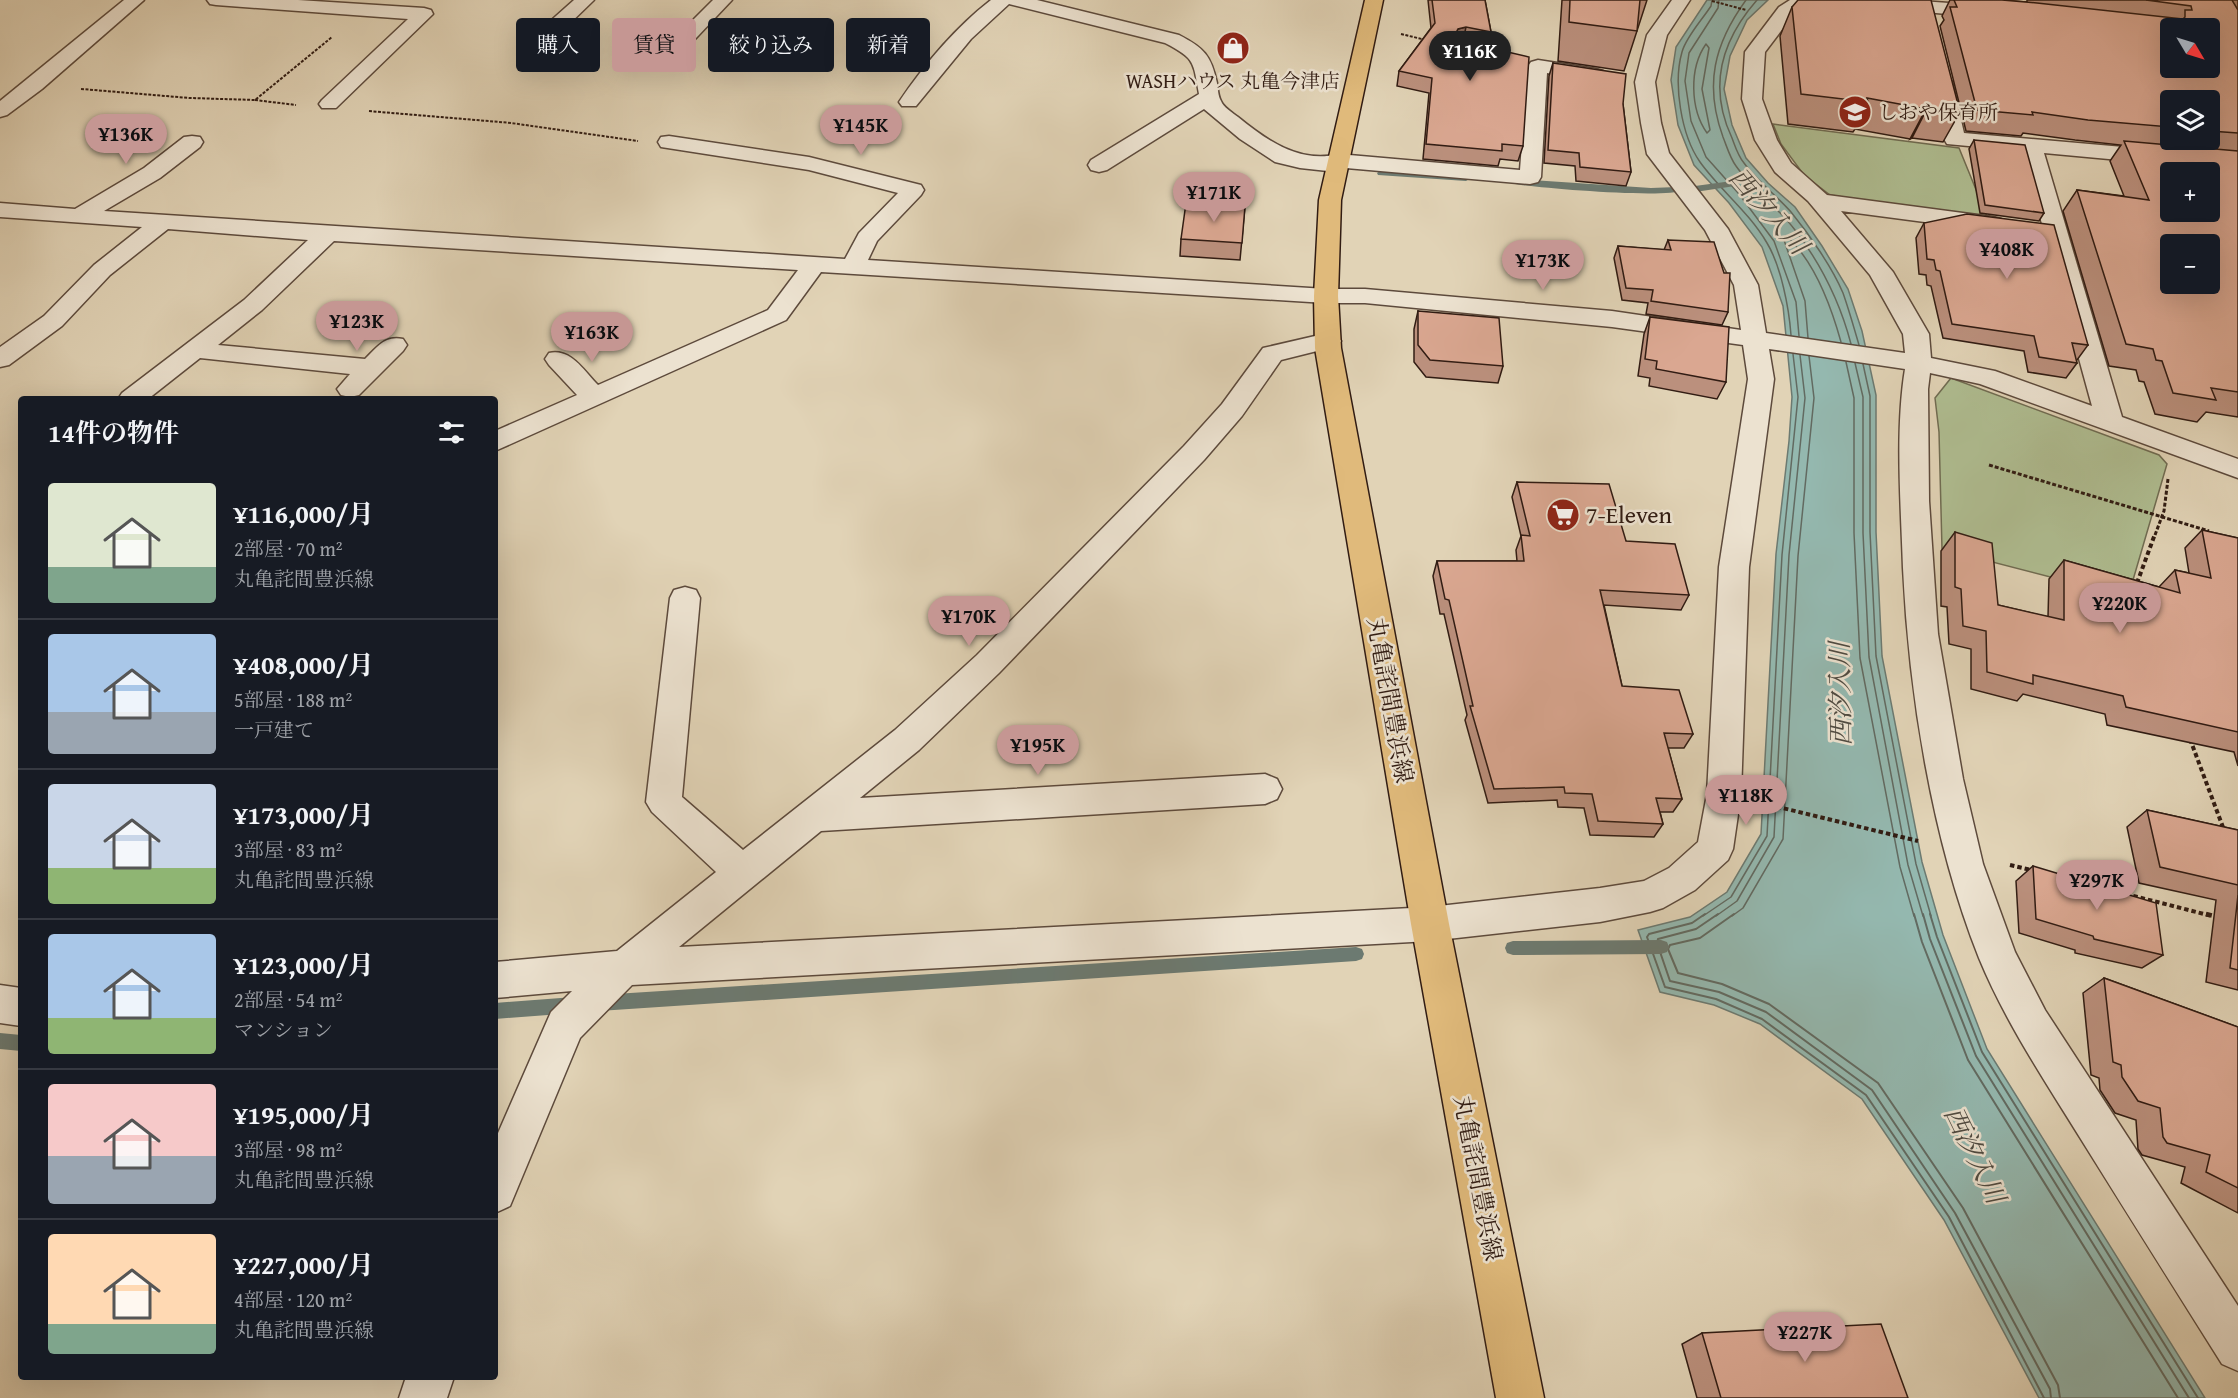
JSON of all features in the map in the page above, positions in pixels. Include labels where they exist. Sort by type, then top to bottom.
[{"type":"main road","name":"丸亀詫間豊浜線","points":[[1374,0],[1329,200],[1326,296],[1328,341],[1430,924],[1520,1398]]},
{"type":"street","points":[[0,111],[39,84],[72,52],[135,0]]},
{"type":"street","points":[[216,0],[424,14],[329,104]]},
{"type":"street","points":[[565,18],[585,0]]},
{"type":"street","points":[[696,28],[723,0]]},
{"type":"street","points":[[909,102],[954,46],[985,13],[1003,0]]},
{"type":"street","points":[[1015,0],[1172,39],[1193,50],[1203,63],[1211,105],[1227,120],[1283,157],[1300,161],[1530,177],[1538,66]]},
{"type":"street","points":[[1627,80],[1681,0]]},
{"type":"street","points":[[1803,0],[1786,11],[1755,51],[1752,99],[1766,140],[1783,167],[1820,201],[1881,272],[1916,334],[1907,361],[1915,389],[1915,501],[1922,634],[1946,779],[1963,854],[1998,957],[2031,1023],[2238,1348]]},
{"type":"street","points":[[1898,5],[1924,15],[2014,14]]},
{"type":"street","points":[[930,43],[954,46]]},
{"type":"street","points":[[350,61],[373,62]]},
{"type":"street","points":[[1517,62],[1627,80]]},
{"type":"street","points":[[1938,64],[1955,139],[2238,164]]},
{"type":"street","points":[[498,980],[615,975],[1430,924],[1600,905],[1650,896],[1682,879],[1715,849],[1724,794],[1734,567],[1761,380],[1746,285],[1716,229],[1658,154],[1651,123],[1627,80]]},
{"type":"street","points":[[1099,165],[1209,97]]},
{"type":"street","points":[[79,216],[152,173],[192,142]]},
{"type":"street","points":[[669,142],[809,164],[913,190],[867,238],[853,267]]},
{"type":"street","points":[[2031,146],[2045,231],[2110,423]]},
{"type":"street","points":[[1820,201],[2010,226]]},
{"type":"street","points":[[2,212],[853,267],[1326,296],[1365,296],[1612,320],[1907,361],[1986,377],[2238,469]]},
{"type":"street","points":[[0,358],[62,324],[102,270],[163,222]]},
{"type":"street","points":[[135,396],[253,305],[328,234]]},
{"type":"street","points":[[498,441],[777,315],[815,264]]},
{"type":"street","points":[[498,1184],[565,1025],[615,975],[907,740],[988,664],[1194,453],[1232,410],[1272,354],[1328,341]]},
{"type":"street","points":[[350,389],[394,345]]},
{"type":"street","points":[[194,350],[371,368]]},
{"type":"street","points":[[558,360],[594,397]]},
{"type":"street","points":[[685,598],[664,802],[743,873]]},
{"type":"street","points":[[815,816],[1264,789]]},
{"type":"street","points":[[0,1004],[18,1007]]},
{"type":"street","points":[[423,1398],[429,1380]]},
{"type":"path","points":[[255,100],[365,10]]},
{"type":"path","points":[[1399,34],[1432,42]]},
{"type":"path","points":[[39,84],[114,92],[255,100],[297,105]]},
{"type":"path","points":[[364,110],[511,123],[654,144],[669,142]]},
{"type":"path","points":[[2135,591],[2162,517],[2172,445]]},
{"type":"path","points":[[1989,465],[2216,534]]},
{"type":"path","points":[[2188,736],[2226,835]]},
{"type":"path","points":[[1724,794],[1921,842]]},
{"type":"path","points":[[1963,854],[2032,870]]},
{"type":"path","points":[[2124,893],[2227,919]]},
{"type":"green space","points":[[1773,124],[1959,148],[1988,219],[1830,195],[1804,175],[1781,144]]},
{"type":"green space","points":[[1951,378],[2159,455],[2167,464],[2128,597],[1942,549],[1939,432],[1935,398]]},
{"type":"water","name":"西汐入川","points":[[1707,0],[1768,0],[1747,20],[1730,56],[1724,89],[1732,125],[1746,158],[1768,183],[1795,207],[1822,246],[1848,289],[1862,331],[1876,395],[1876,532],[1882,656],[1922,862],[1943,935],[1987,1049],[2205,1398],[2039,1398],[1944,1220],[1862,1099],[1760,1024],[1714,1005],[1660,992],[1638,930],[1690,917],[1727,892],[1761,834],[1776,554],[1792,397],[1783,306],[1762,247],[1729,203],[1694,165],[1678,125],[1671,80],[1676,47]]},
{"type":"building","points":[[1432,0],[1485,0],[1491,32],[1466,27],[1458,29],[1455,35],[1460,41],[1529,57],[1523,146],[1502,144],[1502,151],[1426,144],[1432,78],[1399,71],[1435,23]]},
{"type":"building","points":[[1570,0],[1640,0],[1637,31],[1569,22]]},
{"type":"building","points":[[1798,0],[1931,0],[1960,112],[1928,107],[1926,109],[1867,98],[1868,102],[1801,94],[1792,7]]},
{"type":"building","points":[[1954,0],[2002,0],[2174,18],[2160,18],[2160,78],[2220,78],[2220,18],[2184,18],[2185,10],[2192,10],[2191,6],[2146,0],[2232,0],[2238,10],[2238,133],[2220,132],[2220,90],[2160,90],[2160,126],[2088,120],[2032,112],[2033,115],[1977,110],[1950,7],[1957,7]]},
{"type":"building","points":[[1553,63],[1626,74],[1623,104],[1631,172],[1580,167],[1579,153],[1548,150]]},
{"type":"building","points":[[1974,140],[2025,145],[2044,213],[1985,205]]},
{"type":"building","points":[[2124,141],[2160,144],[2160,150],[2238,151],[2238,392],[2211,388],[2216,400],[2173,393],[2162,361],[2156,360],[2153,349],[2126,344],[2077,190],[2149,200]]},
{"type":"building","points":[[1186,203],[1245,206],[1242,243],[1181,239]]},
{"type":"building","points":[[1967,214],[2054,225],[2088,345],[2072,343],[2077,363],[2039,357],[2034,336],[1952,324],[1940,271],[1936,270],[1934,260],[1927,259],[1924,223]]},
{"type":"building","points":[[1668,240],[1714,242],[1724,273],[1730,273],[1728,312],[1651,301],[1653,290],[1626,288],[1618,246],[1671,250]]},
{"type":"building","points":[[1418,311],[1499,318],[1503,366],[1430,360],[1418,345]]},
{"type":"building","points":[[1650,317],[1729,327],[1726,382],[1656,369],[1657,361],[1645,359]]},
{"type":"building","points":[[1517,482],[1609,484],[1626,541],[1675,544],[1689,595],[1600,590],[1622,686],[1679,690],[1693,734],[1664,733],[1682,799],[1656,798],[1663,824],[1598,821],[1592,794],[1565,793],[1564,787],[1494,789],[1470,706],[1473,706],[1449,600],[1445,599],[1437,561],[1524,561],[1521,535],[1530,536]]},
{"type":"building","points":[[2202,530],[2238,538],[2238,732],[2126,707],[2123,696],[2033,675],[2033,684],[1987,672],[1986,631],[1963,626],[1961,589],[1955,587],[1955,532],[1992,543],[1998,605],[2064,620],[2064,560],[2180,593],[2175,570],[2211,578]]},
{"type":"building","points":[[2147,810],[2238,830],[2238,885],[2160,867]]},
{"type":"building","points":[[2033,866],[2156,903],[2163,955],[2094,939],[2093,936],[2036,919]]},
{"type":"building","points":[[2238,895],[2238,970],[2230,968]]},
{"type":"building","points":[[2104,978],[2238,1027],[2238,1188],[2206,1172],[2210,1155],[2167,1143],[2163,1137],[2160,1108],[2138,1101],[2122,1077],[2121,1065],[2113,1062]]},
{"type":"building","points":[[1881,1324],[1908,1398],[1721,1398],[1702,1333]]},
{"type":"waterway","points":[[1381,173],[1466,178]]},
{"type":"waterway","points":[[1518,182],[1651,191],[1677,190]]},
{"type":"waterway","name":"西汐入川","points":[[1695,189],[1732,184]]},
{"type":"waterway","points":[[1513,948],[1661,947]]},
{"type":"waterway","points":[[599,1003],[1356,954]]},
{"type":"waterway","points":[[498,1011],[574,1005]]},
{"type":"waterway","points":[[0,1041],[18,1043]]},
{"type":"place","name":"WASHハウス 丸亀今津店","points":[[1233,48]]},
{"type":"place","name":"しおや保育所","points":[[1855,112]]},
{"type":"place","name":"7-Eleven","points":[[1563,515]]}]
